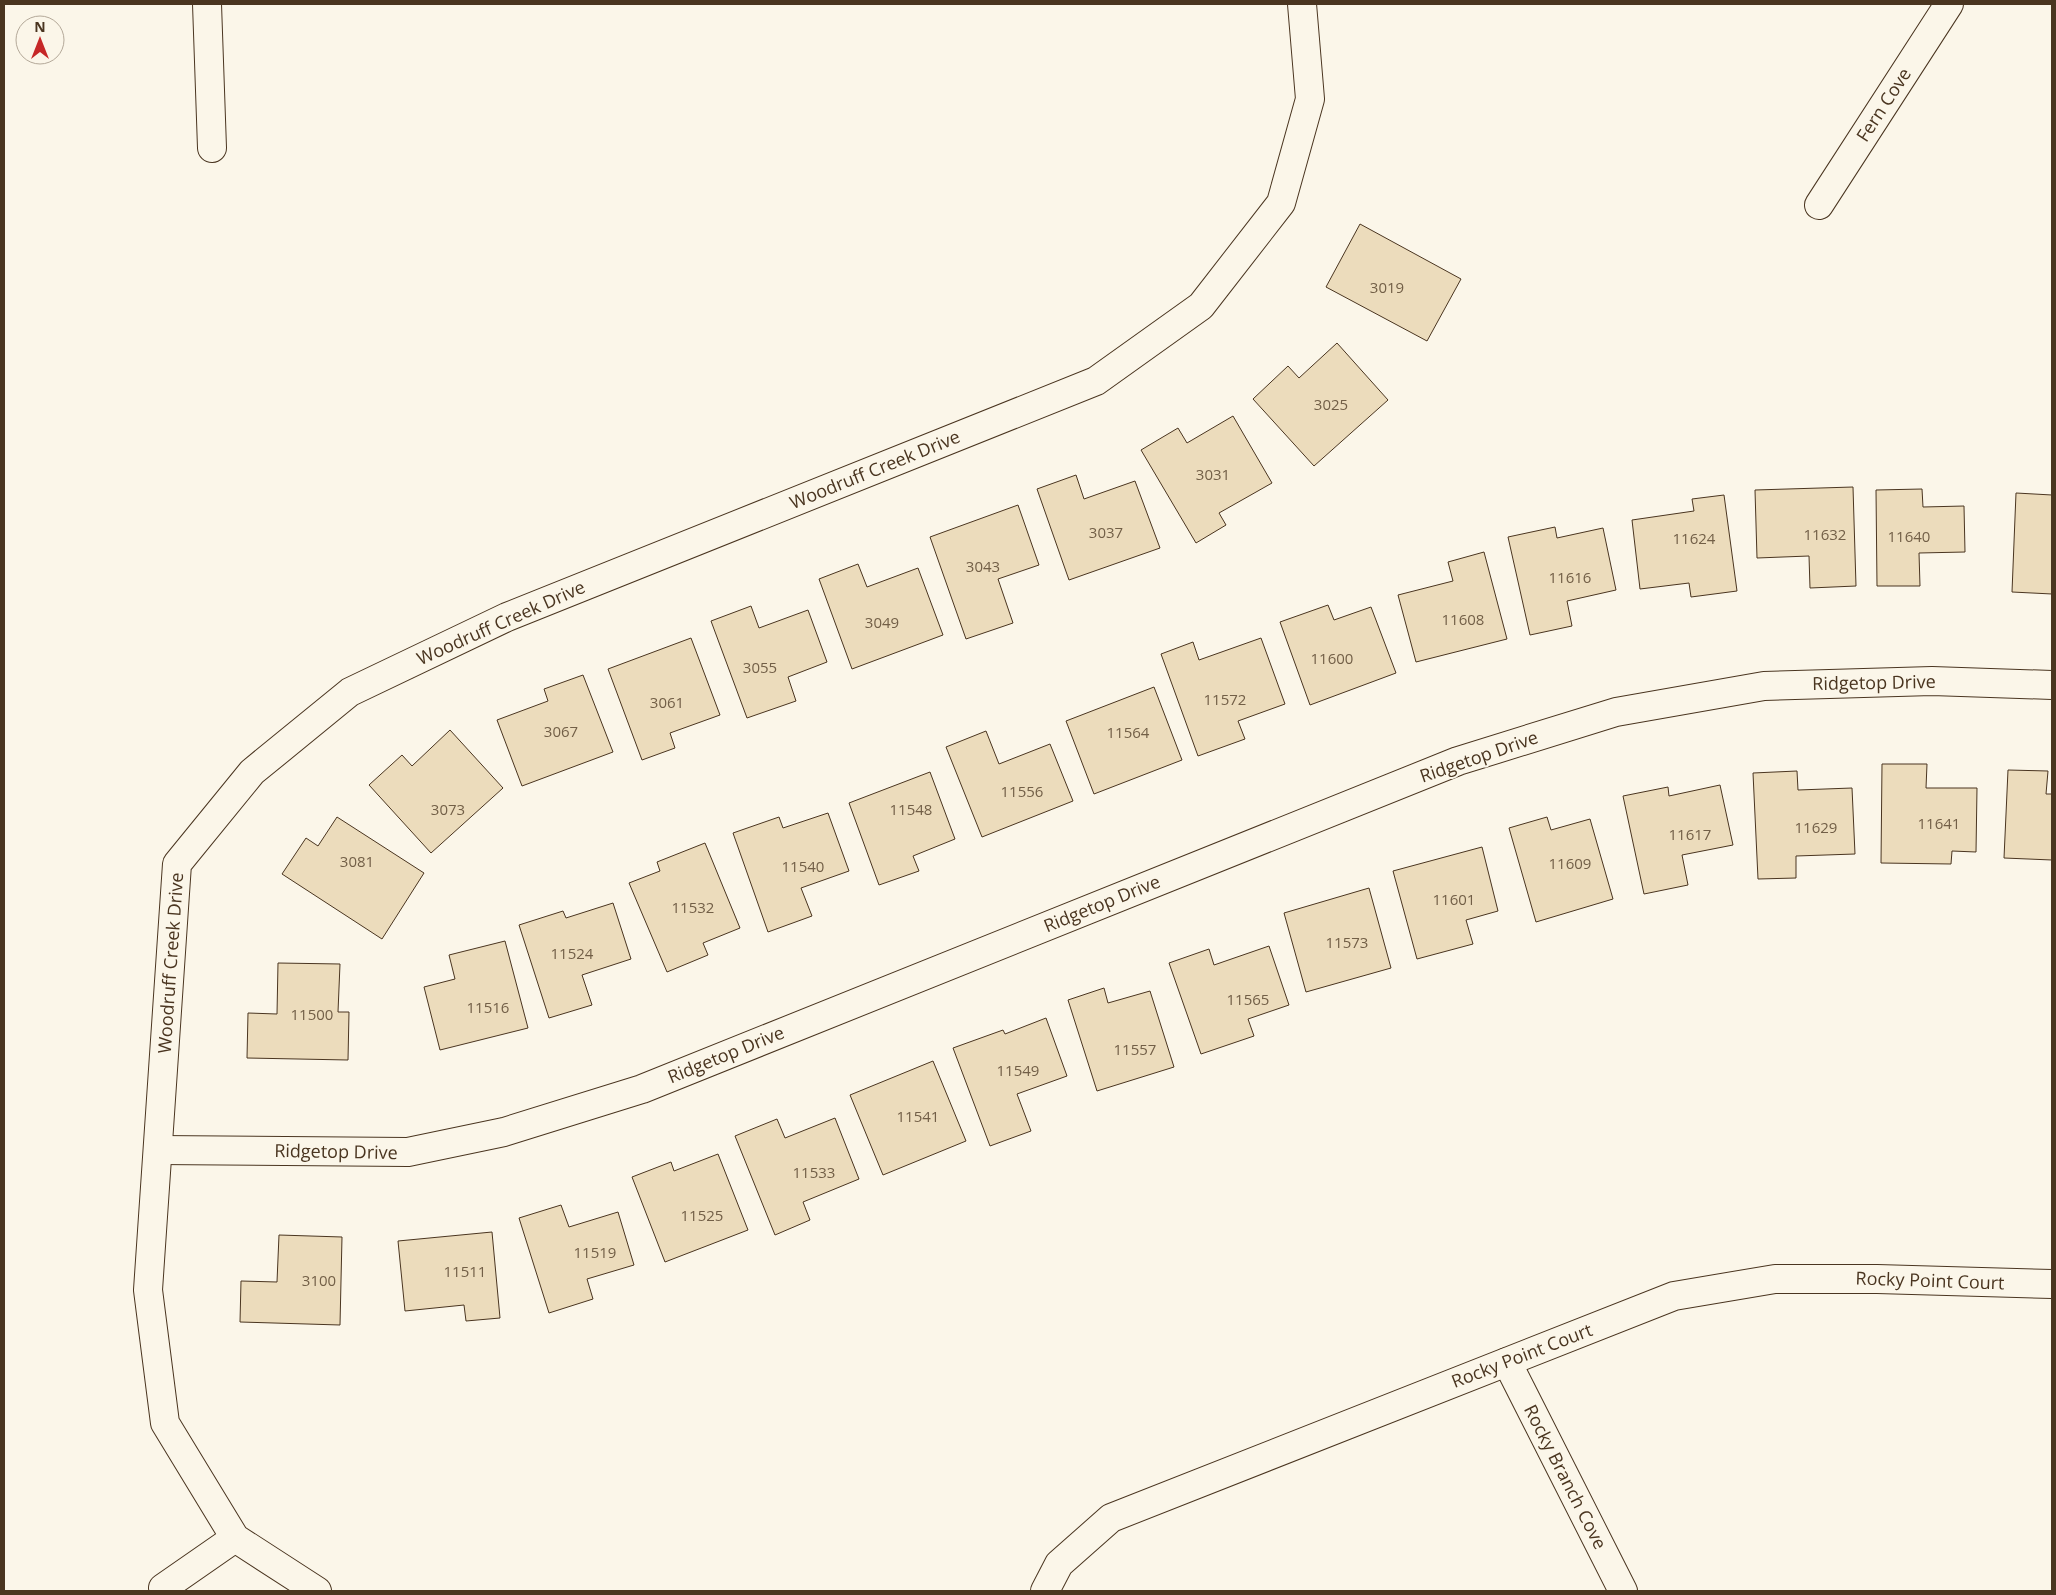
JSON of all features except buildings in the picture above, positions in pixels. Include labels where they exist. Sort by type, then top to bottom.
[{"type":"street","points":[[207,4],[212,148]]},
{"type":"street","name":"Woodruff Creek Drive","points":[[317,1591],[235,1538],[166,1423],[148,1290],[177,864],[252,772],[350,692],[506,617],[1096,381],[1200,306],[1281,203],[1310,99],[1302,4]]},
{"type":"street","name":"Fern Cove","points":[[1819,206],[1949,4]]},
{"type":"street","name":"Ridgetop Drive","points":[[158,1150],[408,1152],[504,1132],[642,1089],[1458,761],[1616,712],[1764,686],[1932,681],[2052,685]]},
{"type":"street","name":"Rocky Point Court","points":[[1045,1591],[1059,1564],[1110,1518],[1674,1296],[1775,1279],[1877,1279],[2052,1284]]},
{"type":"street","name":"Rocky Branch Cove","points":[[1507,1362],[1623,1591]]},
{"type":"street","points":[[163,1588],[235,1538]]}]
